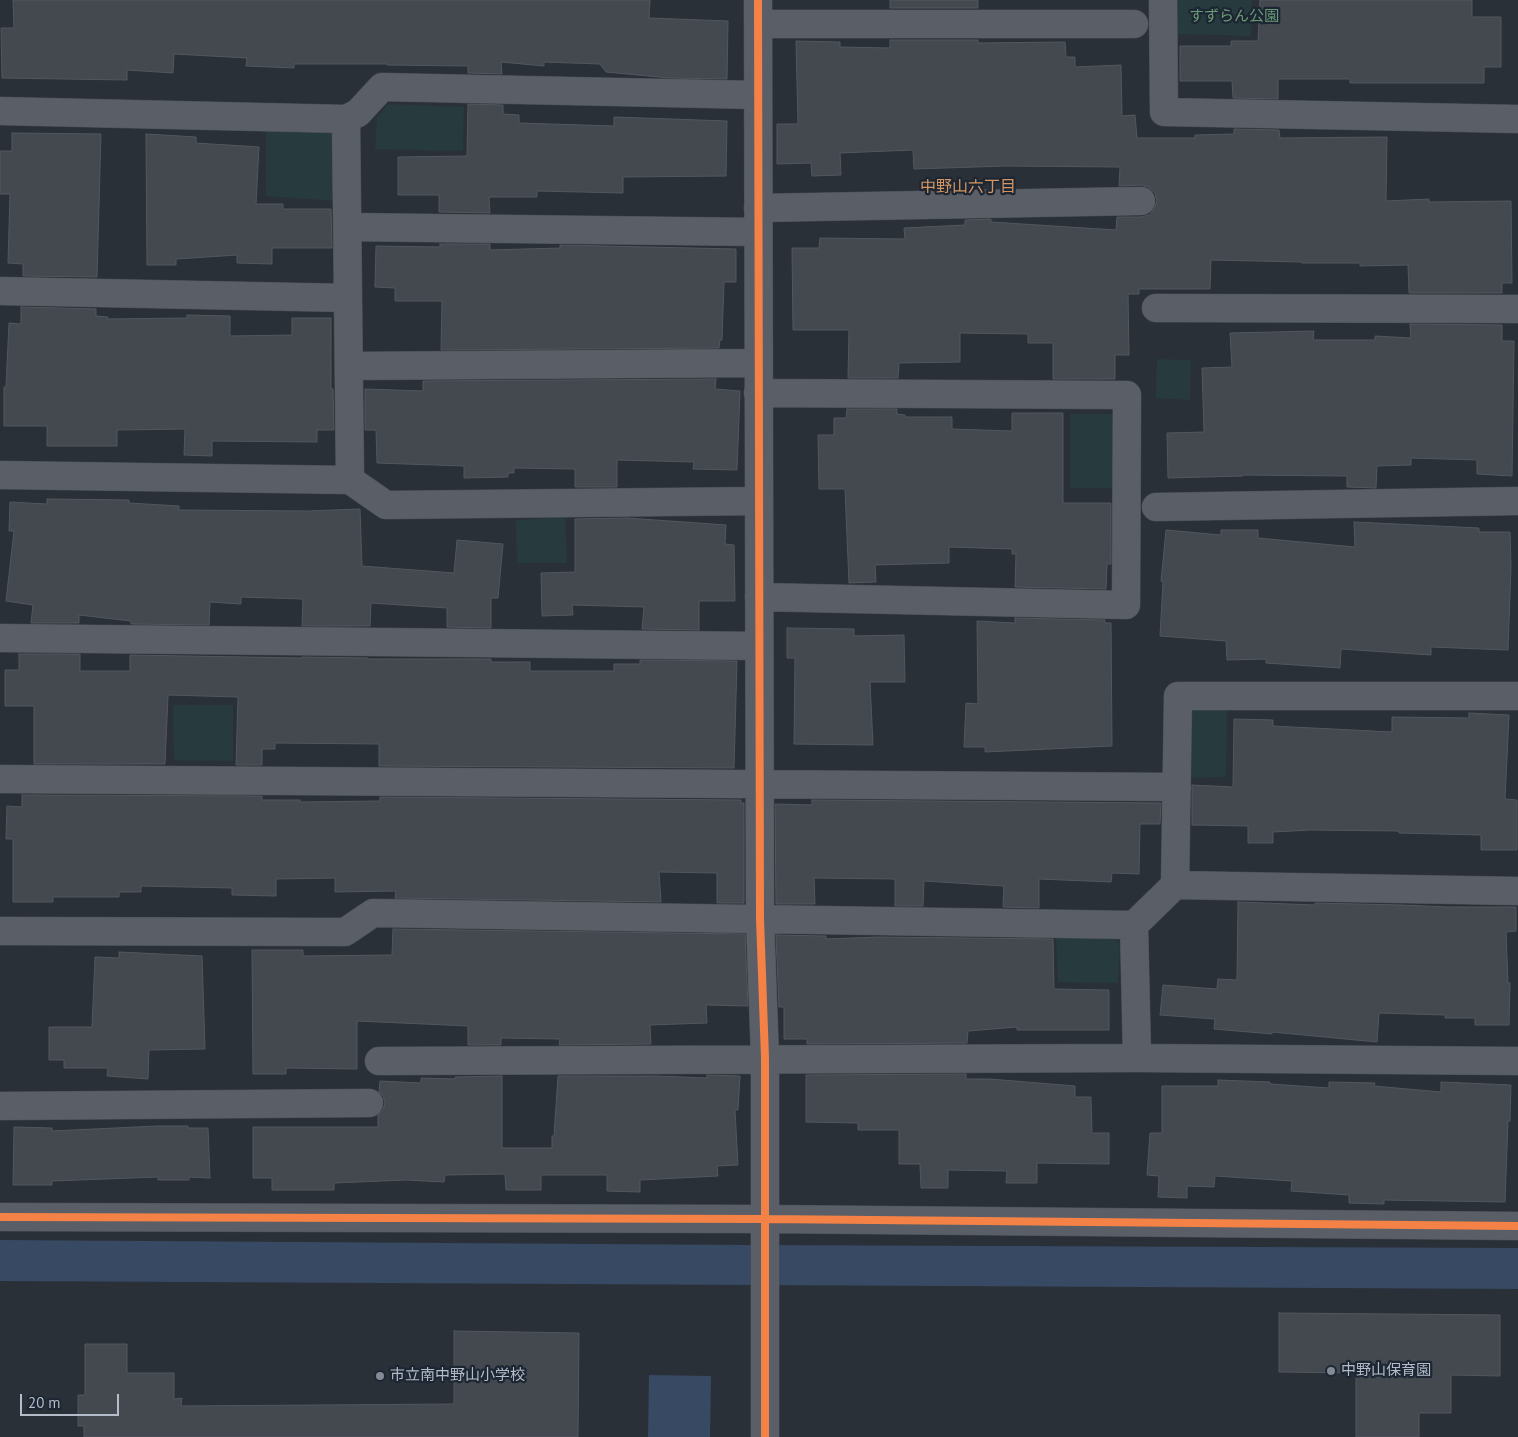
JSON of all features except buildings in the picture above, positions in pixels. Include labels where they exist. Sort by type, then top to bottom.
[{"type":"street","points":[[1163,0],[1164,112],[1518,119]]},
{"type":"street","points":[[765,1437],[765,1058],[760,919],[758,12],[1134,24]]},
{"type":"street","points":[[0,111],[346,119],[358,113],[382,87],[757,95]]},
{"type":"street","points":[[346,119],[350,480]]},
{"type":"street","points":[[347,226],[758,220],[1141,201]]},
{"type":"street","points":[[0,291],[348,298]]},
{"type":"street","points":[[1156,308],[1518,309]]},
{"type":"street","points":[[349,366],[758,363]]},
{"type":"street","points":[[758,393],[1127,395],[1126,605],[759,597]]},
{"type":"street","points":[[0,475],[350,480],[386,505],[759,501]]},
{"type":"street","points":[[1156,507],[1518,501]]},
{"type":"street","points":[[0,638],[759,646]]},
{"type":"street","points":[[0,931],[345,932],[373,912],[1134,925],[1175,885],[1178,696],[1518,696]]},
{"type":"street","points":[[0,779],[1177,787]]},
{"type":"street","points":[[1175,885],[1518,891]]},
{"type":"street","points":[[1134,925],[1137,1058]]},
{"type":"street","points":[[379,1061],[765,1058],[1518,1061]]},
{"type":"street","points":[[0,1106],[369,1103]]},
{"type":"street","points":[[0,1217],[765,1229],[1518,1226]]},
{"type":"green space","name":"すずらん公園","points":[[1177,0],[1252,0],[1251,36],[1176,34]]},
{"type":"green space","points":[[388,104],[464,107],[463,151],[375,149],[377,117]]},
{"type":"green space","points":[[339,128],[337,201],[266,196],[266,129]]},
{"type":"green space","points":[[1157,359],[1191,360],[1190,400],[1156,398]]},
{"type":"green space","points":[[1070,414],[1119,414],[1117,488],[1070,488]]},
{"type":"green space","points":[[565,517],[567,563],[517,563],[516,520]]},
{"type":"green space","points":[[1193,704],[1227,704],[1226,777],[1182,778],[1184,717]]},
{"type":"green space","points":[[173,705],[233,705],[233,761],[174,760]]},
{"type":"green space","points":[[1112,935],[1120,945],[1118,983],[1058,982],[1056,937]]},
{"type":"water","points":[[0,1240],[1518,1248],[1518,1289],[0,1281]]},
{"type":"water","points":[[649,1375],[711,1376],[710,1437],[648,1437]]},
{"type":"cycle path","points":[[758,0],[760,919],[765,1058],[765,1437]]},
{"type":"cycle path","points":[[0,1217],[765,1219],[1518,1226]]},
{"type":"place","name":"中野山保育園","points":[[1331,1371]]},
{"type":"place","name":"市立南中野山小学校","points":[[380,1376]]},
{"type":"district","name":"中野山六丁目","points":[[968,187]]}]
